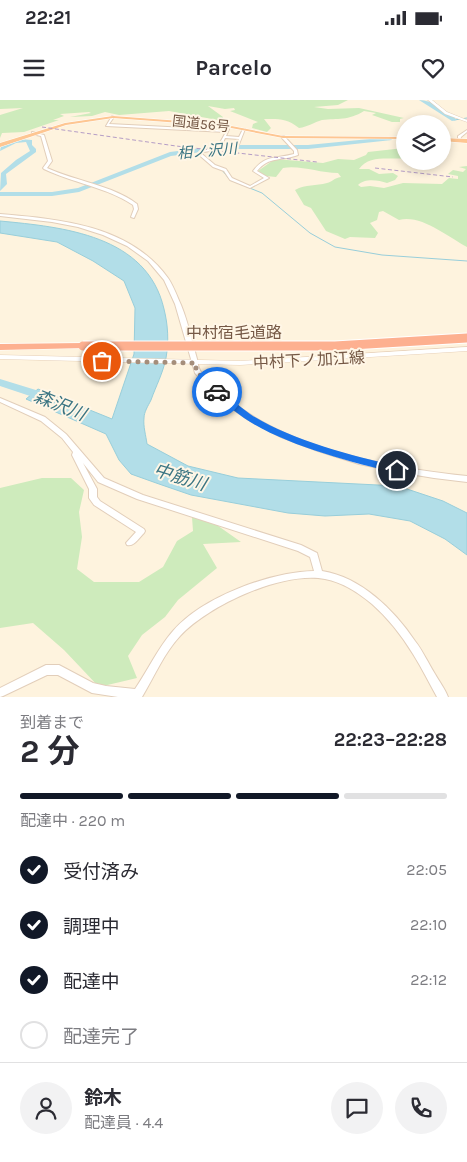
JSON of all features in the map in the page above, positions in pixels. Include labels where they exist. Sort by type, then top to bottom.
[{"type":"highway","name":"国道56号","points":[[0,145],[33,133],[74,122],[113,118],[143,118],[244,130],[283,137],[396,138]]},
{"type":"highway","points":[[451,140],[467,141]]},
{"type":"highway","name":"中村宿毛道路","points":[[0,347],[335,346],[467,338]]},
{"type":"main road","name":"中村下ノ加江線","points":[[0,357],[191,363],[296,361],[467,349]]},
{"type":"street","points":[[430,100],[446,113],[467,121]]},
{"type":"street","points":[[113,118],[107,125],[229,129]]},
{"type":"street","points":[[219,147],[229,129]]},
{"type":"street","points":[[244,130],[236,146],[219,147],[202,151],[200,154],[214,166],[225,170],[231,179],[250,187],[267,178],[255,171],[260,165],[272,158],[296,155],[296,151],[283,137]]},
{"type":"street","points":[[459,140],[459,137],[467,131]]},
{"type":"street","points":[[33,133],[42,135],[50,161],[45,168],[84,184],[114,192],[135,204],[136,209],[133,218]]},
{"type":"street","points":[[224,137],[240,138]]},
{"type":"street","points":[[0,215],[73,224],[114,237],[138,250],[162,272],[171,287],[178,303],[189,345],[191,363],[196,371],[222,397],[248,416],[280,433],[353,460],[397,470],[467,479]]},
{"type":"street","points":[[0,400],[44,419],[64,436],[102,480],[140,497],[292,545],[314,555],[319,574]]},
{"type":"street","points":[[77,452],[75,455],[93,489],[93,498],[97,503],[141,531],[130,542]]},
{"type":"street","points":[[0,694],[46,670],[60,670],[92,688],[137,696],[178,633],[205,609],[246,589],[276,580],[306,574],[319,574],[346,581],[378,605],[412,644],[443,697]]},
{"type":"green space","points":[[0,100],[348,100],[338,105],[314,107],[328,109],[359,108],[396,116],[396,122],[372,115],[376,113],[364,111],[348,118],[322,120],[299,128],[283,120],[264,119],[271,128],[267,132],[252,128],[253,124],[258,122],[230,111],[235,110],[234,108],[225,109],[208,106],[223,117],[223,121],[169,111],[119,115],[105,112],[92,116],[70,117],[91,113],[60,114],[64,116],[53,120],[59,120],[24,132],[2,133],[0,138],[0,115],[23,108],[0,109]]},
{"type":"green space","points":[[396,149],[396,158],[374,159],[363,164],[359,169],[369,169],[379,174],[393,173],[398,176],[395,180],[387,183],[368,180],[358,185],[361,187],[384,188],[403,183],[442,184],[449,178],[458,179],[458,176],[448,174],[453,170],[463,172],[466,169],[459,167],[467,166],[467,247],[425,223],[416,220],[399,220],[383,211],[379,212],[377,220],[370,223],[378,233],[375,238],[350,237],[345,239],[326,231],[311,208],[304,205],[295,190],[329,182],[341,177],[338,173],[290,167],[283,168],[276,177],[266,176],[258,171],[275,159],[323,163],[338,159],[354,160],[366,155],[368,152]]},
{"type":"green space","points":[[42,478],[71,478],[84,490],[79,512],[82,537],[77,569],[94,582],[139,582],[163,567],[177,541],[193,531],[192,517],[214,523],[241,542],[203,544],[217,568],[178,600],[165,617],[142,635],[128,656],[137,678],[99,687],[64,650],[33,623],[0,628],[0,488]]},
{"type":"water","name":"中筋川","points":[[0,221],[50,227],[75,232],[99,240],[121,250],[140,265],[155,284],[164,309],[168,345],[163,369],[145,411],[144,424],[147,444],[188,466],[238,478],[398,486],[443,501],[467,513],[467,555],[445,539],[410,521],[369,514],[325,516],[288,513],[191,495],[159,484],[131,474],[119,460],[106,434],[26,399],[38,389],[112,419],[134,354],[135,308],[124,281],[93,261],[57,242],[0,233]]},
{"type":"waterway","name":"相ノ沢川","points":[[421,100],[454,120]]},
{"type":"waterway","points":[[454,120],[467,118]]},
{"type":"waterway","name":"相ノ沢川","points":[[0,194],[52,194],[79,190],[170,154],[224,147],[308,147],[390,139]]},
{"type":"waterway","points":[[0,149],[14,142],[22,141],[30,141],[29,146],[33,149],[33,152],[18,161],[3,174],[4,184],[0,189]]},
{"type":"waterway","points":[[198,151],[200,156],[213,166]]},
{"type":"waterway","points":[[222,170],[230,180],[262,193],[310,233],[335,247],[382,255],[467,261]]},
{"type":"waterway","name":"森沢川","points":[[0,382],[48,398]]},
{"type":"railway","points":[[42,127],[176,146],[317,162]]},
{"type":"railway","points":[[375,168],[453,177]]},
{"type":"way so far","points":[[102,361],[196,363],[196,371],[217,392]]},
{"type":"route","points":[[217,392],[248,416],[280,433],[353,460],[397,470]]}]
